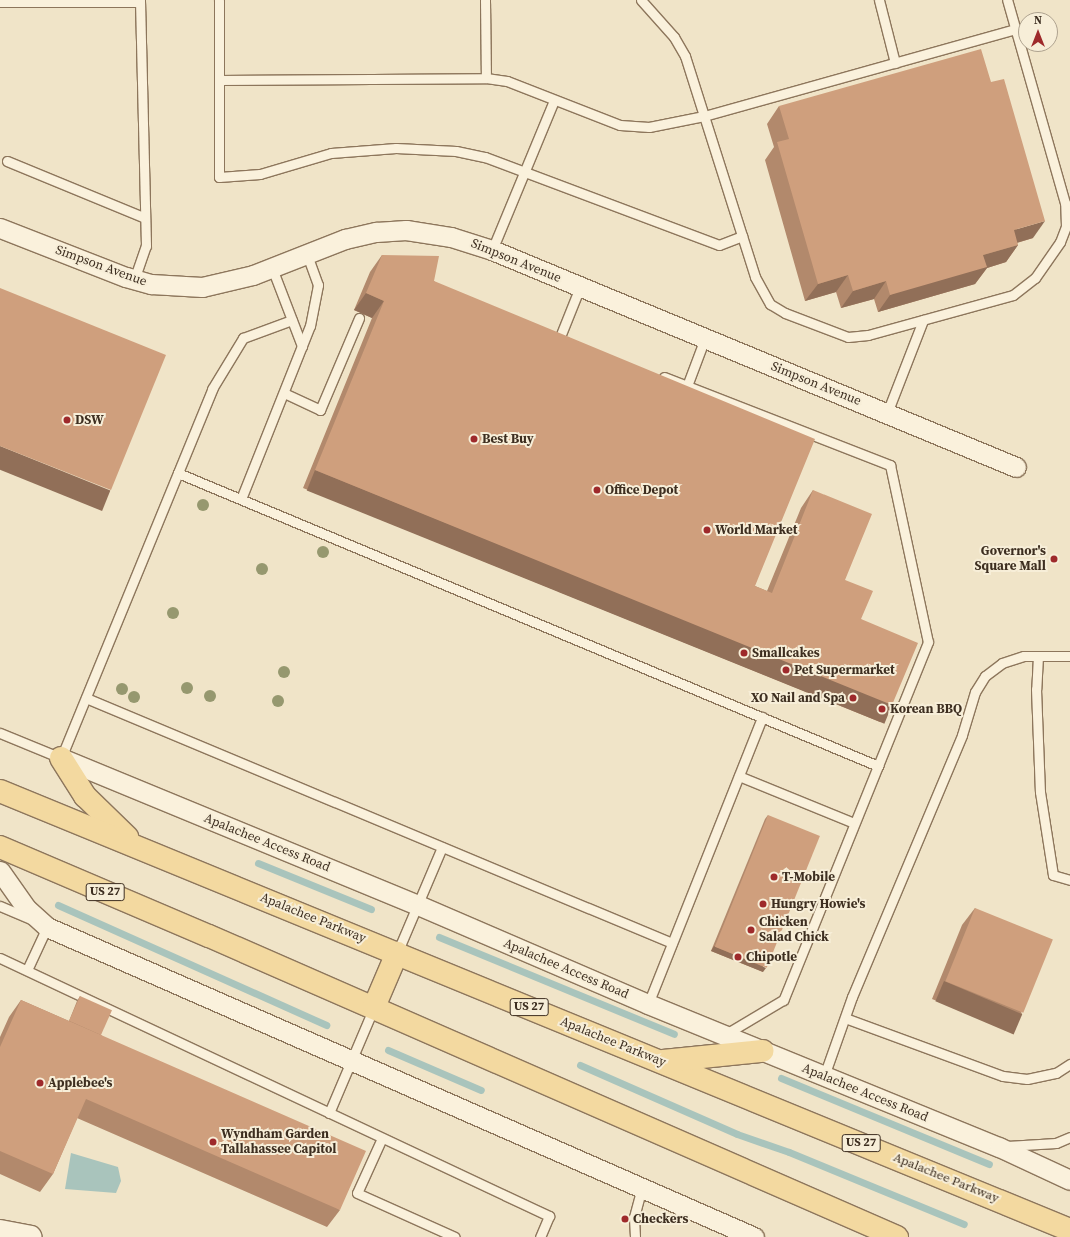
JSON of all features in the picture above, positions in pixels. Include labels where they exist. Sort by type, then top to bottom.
[{"type":"main road","points":[[61,758],[76,783],[97,810],[145,850]]},
{"type":"main road","name":"Apalachee Parkway","points":[[0,791],[1061,1227]]},
{"type":"main road","name":"US 27","points":[[0,848],[374,1007],[898,1237]]},
{"type":"main road","points":[[374,1007],[397,953]]},
{"type":"main road","points":[[660,1061],[762,1051]]},
{"type":"main road","points":[[821,1204],[867,1237]]},
{"type":"street","name":"Simpson Avenue","points":[[0,228],[134,280],[152,284],[202,287],[233,281],[272,268],[345,239],[376,232],[406,230],[451,236],[492,250],[1016,467]]},
{"type":"street","name":"Apalachee Access Road","points":[[61,758],[418,905],[648,1004],[999,1147],[1070,1180]]},
{"type":"street","points":[[0,871],[26,908],[47,927],[754,1237]]},
{"type":"street","points":[[0,1231],[30,1237]]},
{"type":"lane","points":[[219,0],[218,177],[260,174],[331,153],[396,148],[456,151],[485,156],[719,245],[742,236]]},
{"type":"lane","points":[[485,0],[486,78]]},
{"type":"lane","points":[[642,0],[674,37],[685,56],[755,277],[770,304],[786,313],[848,336],[868,335],[1013,295],[1035,278],[1047,264],[1060,242],[1066,226],[1065,203],[1007,0]]},
{"type":"lane","points":[[879,0],[895,63]]},
{"type":"lane","points":[[0,2],[140,1],[146,246],[134,280]]},
{"type":"lane","points":[[219,80],[486,78],[507,81],[620,125],[668,125],[1016,29]]},
{"type":"lane","points":[[492,250],[554,100]]},
{"type":"lane","points":[[7,161],[145,218]]},
{"type":"lane","points":[[241,499],[310,326],[318,285],[307,254]]},
{"type":"lane","points":[[272,268],[302,346]]},
{"type":"lane","points":[[560,337],[580,287]]},
{"type":"lane","points":[[284,393],[320,410],[359,318]]},
{"type":"lane","points":[[0,732],[61,758],[212,389],[243,338],[292,320]]},
{"type":"lane","points":[[887,414],[923,320]]},
{"type":"lane","points":[[687,386],[705,338]]},
{"type":"lane","points":[[657,374],[890,465],[928,642],[782,1000],[724,1035]]},
{"type":"lane","points":[[178,473],[878,766]]},
{"type":"lane","points":[[824,1076],[845,1018],[962,735],[975,692],[985,676],[1002,663],[1024,656],[1070,656]]},
{"type":"lane","points":[[1038,656],[1036,689],[1040,792],[1053,875],[1070,880]]},
{"type":"lane","points":[[86,698],[672,943]]},
{"type":"lane","points":[[648,1004],[762,717]]},
{"type":"lane","points":[[739,776],[854,823]]},
{"type":"lane","points":[[397,953],[442,847]]},
{"type":"lane","points":[[0,906],[47,927],[27,970]]},
{"type":"lane","points":[[0,958],[549,1216],[540,1237]]},
{"type":"lane","points":[[329,1113],[374,1007]]},
{"type":"lane","points":[[845,1018],[1003,1076],[1027,1079],[1056,1073],[1070,1064]]},
{"type":"lane","points":[[999,1147],[1056,1143],[1070,1137]]},
{"type":"lane","points":[[382,1138],[357,1193],[455,1237]]},
{"type":"lane","points":[[639,1236],[634,1217],[642,1187]]},
{"type":"water","points":[[71,1153],[118,1167],[121,1181],[116,1193],[65,1189]]},
{"type":"building","points":[[981,49],[991,82],[1004,79],[1045,221],[1014,230],[1018,245],[983,255],[987,267],[890,295],[886,281],[853,291],[848,275],[818,284],[777,142],[789,139],[779,106]]},
{"type":"building","points":[[382,255],[439,256],[434,281],[815,439],[755,586],[772,593],[813,490],[872,514],[845,580],[873,591],[861,619],[918,643],[892,705],[315,470],[384,301],[366,293]]},
{"type":"building","name":"DSW","points":[[0,288],[166,355],[111,490],[0,446]]},
{"type":"building","points":[[768,815],[820,836],[767,968],[715,947]]},
{"type":"building","points":[[975,908],[1053,939],[1023,1013],[945,981]]},
{"type":"building","points":[[80,996],[112,1010],[101,1035],[69,1021]]},
{"type":"building","points":[[21,1000],[366,1151],[340,1210],[86,1099],[53,1174],[0,1151],[0,1047]]},
{"type":"waterway","points":[[258,863],[371,909]]},
{"type":"waterway","points":[[58,905],[326,1025]]},
{"type":"waterway","points":[[439,937],[674,1034]]},
{"type":"waterway","points":[[388,1050],[481,1090]]},
{"type":"waterway","points":[[580,1065],[737,1134],[789,1152],[964,1224]]},
{"type":"waterway","points":[[781,1078],[989,1164]]},
{"type":"place","name":"DSW","points":[[67,420]]},
{"type":"place","name":"Best Buy","points":[[474,439]]},
{"type":"place","name":"Office Depot","points":[[597,490]]},
{"type":"place","name":"World Market","points":[[707,530]]},
{"type":"place","name":"Governor's Square Mall","points":[[1054,559]]},
{"type":"place","name":"Smallcakes","points":[[744,653]]},
{"type":"place","name":"Pet Supermarket","points":[[786,670]]},
{"type":"place","name":"XO Nail and Spa","points":[[853,698]]},
{"type":"place","name":"Korean BBQ","points":[[882,709]]},
{"type":"place","name":"T-Mobile","points":[[774,877]]},
{"type":"place","name":"Hungry Howie's","points":[[763,904]]},
{"type":"place","name":"Chicken Salad Chick","points":[[751,930]]},
{"type":"place","name":"Chipotle","points":[[738,957]]},
{"type":"place","name":"Applebee's","points":[[40,1083]]},
{"type":"place","name":"Wyndham Garden Tallahassee Capitol","points":[[213,1142]]},
{"type":"place","name":"Checkers","points":[[625,1219]]}]
